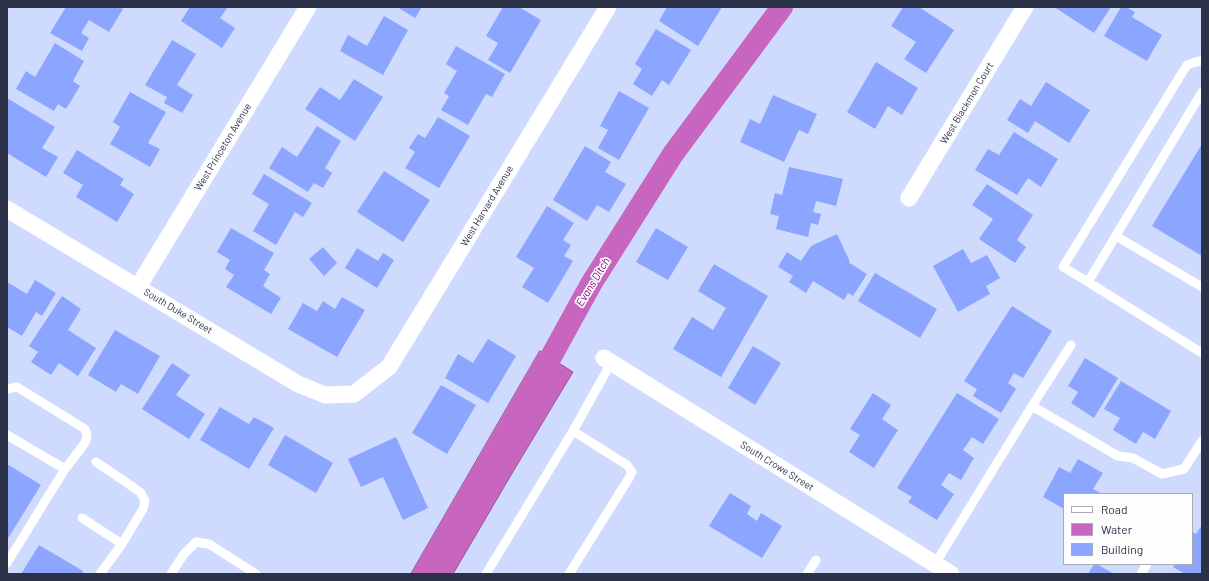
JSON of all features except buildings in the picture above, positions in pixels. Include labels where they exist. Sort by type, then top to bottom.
[{"type":"street","name":"West Princeton Avenue","points":[[138,287],[308,7]]},
{"type":"street","name":"West Harvard Avenue","points":[[354,394],[389,367],[608,7]]},
{"type":"street","name":"West Blackmon Court","points":[[909,198],[1025,7]]},
{"type":"street","name":"South Duke Street","points":[[7,209],[298,384],[325,395],[354,394]]},
{"type":"street","name":"South Crowe Street","points":[[608,361],[945,571]]},
{"type":"lane","points":[[1202,60],[1187,64],[1063,267],[1202,353]]},
{"type":"lane","points":[[1088,282],[1202,92]]},
{"type":"lane","points":[[1116,236],[1202,287]]},
{"type":"lane","points":[[945,571],[1032,406],[1071,345]]},
{"type":"lane","points":[[486,574],[573,431],[608,361]]},
{"type":"lane","points":[[7,389],[17,387],[84,429],[87,435],[85,443],[65,469],[7,563]]},
{"type":"lane","points":[[1032,406],[1118,456],[1133,458],[1162,474],[1184,469],[1202,441]]},
{"type":"lane","points":[[569,574],[632,472],[627,465],[573,431]]},
{"type":"lane","points":[[7,435],[65,469]]},
{"type":"lane","points":[[96,462],[141,493],[145,501],[143,509],[122,544],[100,574]]},
{"type":"lane","points":[[82,518],[122,544]]},
{"type":"lane","points":[[171,574],[184,554],[196,542],[209,544],[256,574]]},
{"type":"lane","points":[[807,574],[816,560]]},
{"type":"lane","points":[[1141,574],[1146,565]]},
{"type":"water","points":[[540,351],[573,372],[453,574],[411,574]]},
{"type":"waterway","name":"Evans Ditch","points":[[536,384],[591,284],[673,154],[782,7]]}]
